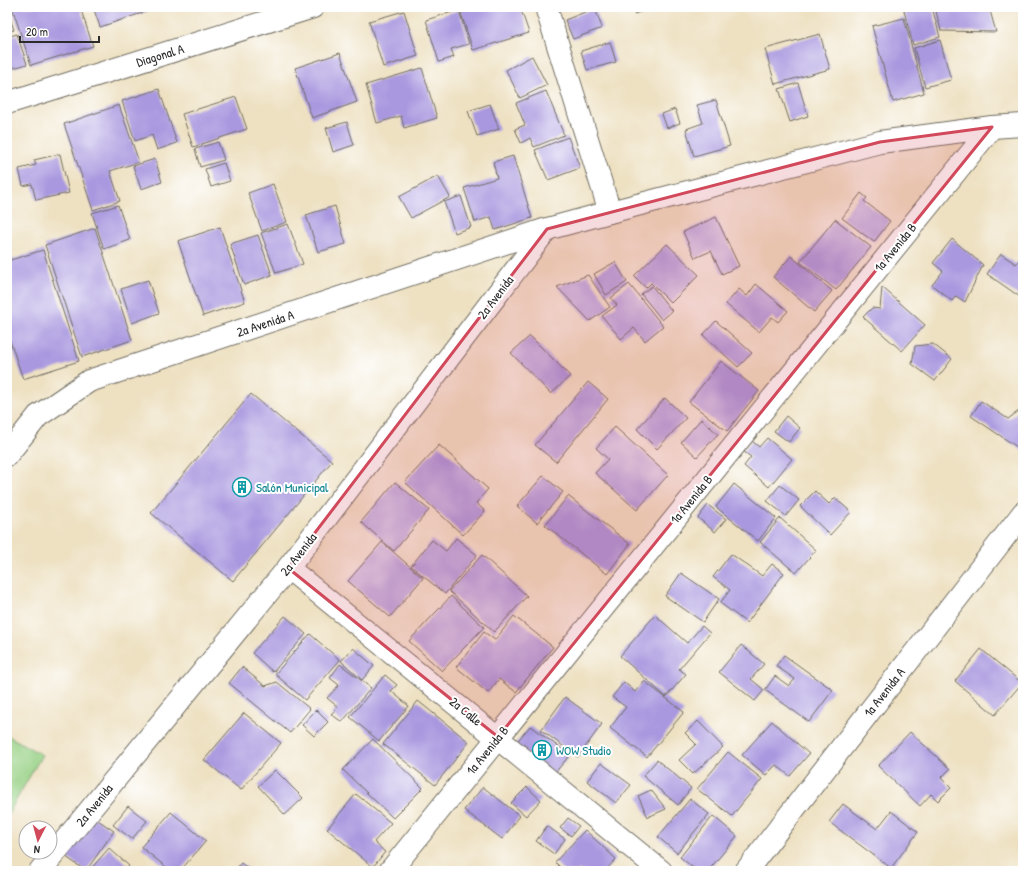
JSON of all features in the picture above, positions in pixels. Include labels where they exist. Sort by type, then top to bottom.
[{"type":"street","name":"Diagonal A","points":[[7,103],[313,7]]},
{"type":"street","points":[[546,7],[610,212]]},
{"type":"street","name":"2a Avenida A","points":[[7,455],[38,416],[89,381],[547,229],[880,142],[992,127],[1023,125]]},
{"type":"street","name":"1a Avenida B","points":[[390,871],[992,127]]},
{"type":"street","name":"2a Avenida","points":[[40,871],[288,568],[547,229]]},
{"type":"street","name":"1a Avenida A","points":[[746,871],[1023,513]]},
{"type":"street","name":"2a Calle","points":[[288,568],[498,737],[661,871]]},
{"type":"highlighted area","points":[[992,127],[498,737],[288,568],[547,229],[880,142]]},
{"type":"green space","points":[[7,735],[42,755],[7,816]]},
{"type":"building","points":[[12,7],[80,7],[93,46],[31,65]]},
{"type":"building","points":[[93,7],[150,7],[151,10],[100,27]]},
{"type":"building","points":[[459,7],[520,7],[529,33],[473,50]]},
{"type":"building","points":[[632,7],[656,7],[634,14]]},
{"type":"building","points":[[903,7],[932,7],[940,37],[913,45]]},
{"type":"building","points":[[935,7],[989,7],[996,32],[941,31]]},
{"type":"building","points":[[595,8],[602,28],[573,39],[565,20]]},
{"type":"building","points":[[7,9],[14,30],[7,32]]},
{"type":"building","points":[[459,10],[469,44],[451,49],[454,57],[439,62],[426,20]]},
{"type":"building","points":[[404,11],[418,56],[383,67],[369,21]]},
{"type":"building","points":[[904,18],[924,93],[893,102],[872,26]]},
{"type":"building","points":[[17,34],[27,64],[7,70],[7,37]]},
{"type":"building","points":[[820,34],[830,69],[775,84],[765,49]]},
{"type":"building","points":[[940,40],[951,80],[925,87],[914,48]]},
{"type":"building","points":[[610,42],[616,62],[587,70],[581,51]]},
{"type":"building","points":[[340,53],[357,102],[312,118],[295,68]]},
{"type":"building","points":[[532,56],[547,85],[520,98],[506,70]]},
{"type":"building","points":[[422,68],[437,118],[404,128],[401,116],[377,123],[366,85]]},
{"type":"building","points":[[798,83],[808,116],[790,122],[779,89]]},
{"type":"building","points":[[159,89],[177,143],[157,150],[152,135],[135,141],[122,101]]},
{"type":"building","points":[[546,91],[564,135],[534,147],[530,138],[521,143],[515,129],[525,125],[516,103]]},
{"type":"building","points":[[236,97],[247,129],[193,147],[182,114]]},
{"type":"building","points":[[716,100],[730,146],[694,156],[686,129],[703,123],[697,105]]},
{"type":"building","points":[[490,104],[499,129],[477,136],[468,111]]},
{"type":"building","points":[[119,105],[139,162],[110,171],[120,201],[93,210],[64,124]]},
{"type":"building","points":[[675,109],[680,123],[667,128],[662,114]]},
{"type":"building","points":[[347,122],[354,145],[333,152],[326,128]]},
{"type":"building","points":[[568,137],[580,168],[548,180],[535,150]]},
{"type":"building","points":[[218,142],[224,160],[200,167],[195,149]]},
{"type":"building","points":[[60,154],[69,193],[36,200],[32,184],[23,186],[19,169],[36,165],[34,160]]},
{"type":"building","points":[[513,156],[532,218],[495,230],[491,217],[475,222],[464,188],[497,178],[493,162]]},
{"type":"building","points":[[155,159],[162,182],[141,189],[133,166]]},
{"type":"building","points":[[224,163],[230,181],[211,187],[205,169]]},
{"type":"building","points":[[438,176],[450,197],[411,218],[399,197]]},
{"type":"building","points":[[273,184],[287,222],[262,231],[248,193]]},
{"type":"building","points":[[861,193],[867,198],[864,201],[890,221],[874,242],[842,218]]},
{"type":"building","points":[[461,196],[471,227],[455,233],[444,202]]},
{"type":"building","points":[[118,205],[130,240],[104,249],[92,213]]},
{"type":"building","points":[[335,206],[346,244],[318,252],[306,215]]},
{"type":"building","points":[[716,217],[739,266],[722,274],[711,251],[695,258],[683,232]]},
{"type":"building","points":[[835,219],[871,247],[836,290],[800,262]]},
{"type":"building","points":[[288,224],[303,264],[276,273],[261,233]]},
{"type":"building","points":[[220,227],[245,302],[203,316],[178,241]]},
{"type":"building","points":[[95,228],[132,340],[82,357],[45,245]]},
{"type":"building","points":[[258,235],[272,275],[244,285],[230,244]]},
{"type":"building","points":[[952,239],[983,265],[965,302],[956,296],[952,301],[932,285],[943,271],[933,263]]},
{"type":"building","points":[[667,244],[699,275],[671,303],[651,283],[646,288],[634,276]]},
{"type":"building","points":[[43,250],[79,361],[23,379],[7,332],[7,261]]},
{"type":"building","points":[[1001,254],[1016,264],[1023,255],[1023,299],[987,274]]},
{"type":"building","points":[[791,256],[832,291],[814,312],[773,277]]},
{"type":"building","points":[[615,262],[627,282],[606,295],[594,274]]},
{"type":"building","points":[[588,275],[610,307],[590,321],[557,287]]},
{"type":"building","points":[[148,280],[159,313],[132,323],[121,289]]},
{"type":"building","points":[[629,284],[663,326],[645,341],[634,328],[621,339],[602,316],[617,305],[611,298]]},
{"type":"building","points":[[756,284],[788,311],[778,322],[772,317],[759,332],[726,304],[739,289],[747,296]]},
{"type":"building","points":[[652,286],[672,311],[662,320],[641,294]]},
{"type":"building","points":[[882,287],[925,325],[902,351],[863,317],[872,308],[880,309]]},
{"type":"building","points":[[716,321],[752,353],[738,367],[703,335]]},
{"type":"building","points":[[530,336],[570,376],[551,394],[511,353]]},
{"type":"building","points":[[933,344],[952,359],[935,381],[912,364],[915,346]]},
{"type":"building","points":[[721,361],[759,391],[727,431],[689,402]]},
{"type":"building","points":[[588,382],[608,399],[556,462],[535,445]]},
{"type":"building","name":"Salón Municipal","points":[[251,394],[332,461],[233,581],[151,513]]},
{"type":"building","points":[[665,398],[686,418],[657,449],[637,429]]},
{"type":"building","points":[[981,401],[1008,419],[1023,408],[1023,451],[971,416]]},
{"type":"building","points":[[786,416],[800,428],[789,442],[774,431]]},
{"type":"building","points":[[701,419],[718,434],[697,457],[681,442]]},
{"type":"building","points":[[615,427],[668,475],[637,510],[595,473],[608,459],[596,448]]},
{"type":"building","points":[[767,438],[792,459],[769,487],[744,466],[751,457],[743,451],[752,441],[759,447]]},
{"type":"building","points":[[439,445],[488,489],[476,503],[485,511],[463,535],[405,482]]},
{"type":"building","points":[[543,476],[563,492],[537,523],[517,506]]},
{"type":"building","points":[[395,482],[429,510],[394,551],[361,522]]},
{"type":"building","points":[[734,484],[776,518],[758,541],[716,507]]},
{"type":"building","points":[[780,485],[799,500],[786,516],[767,501]]},
{"type":"building","points":[[815,491],[829,504],[835,498],[851,512],[830,535],[800,506]]},
{"type":"building","points":[[568,496],[630,544],[607,574],[545,525]]},
{"type":"building","points":[[708,505],[726,519],[715,532],[698,518]]},
{"type":"building","points":[[780,518],[816,550],[796,573],[760,542]]},
{"type":"building","points":[[456,538],[477,555],[445,594],[411,566],[432,540],[446,551]]},
{"type":"building","points":[[382,542],[423,578],[390,617],[348,581]]},
{"type":"building","points":[[731,554],[762,576],[772,564],[784,573],[747,623],[720,603],[730,590],[713,577]]},
{"type":"building","points":[[482,555],[527,596],[494,632],[449,591]]},
{"type":"building","points":[[681,573],[719,599],[703,622],[665,596]]},
{"type":"building","points":[[451,596],[484,627],[442,671],[409,641]]},
{"type":"building","points":[[655,615],[687,643],[702,626],[710,633],[679,669],[686,674],[666,697],[620,656]]},
{"type":"building","points":[[285,616],[306,634],[273,672],[252,653]]},
{"type":"building","points":[[514,616],[553,647],[516,692],[499,679],[488,693],[456,667],[484,632],[495,640]]},
{"type":"building","points":[[310,634],[340,660],[305,700],[275,674]]},
{"type":"building","points":[[741,645],[764,664],[751,679],[764,690],[755,701],[719,672]]},
{"type":"building","points":[[353,648],[374,666],[362,680],[341,661]]},
{"type":"building","points":[[981,649],[1022,683],[995,715],[955,681]]},
{"type":"building","points":[[784,655],[833,690],[809,722],[765,690],[775,676],[789,686],[795,679],[776,666]]},
{"type":"building","points":[[340,664],[371,688],[342,722],[331,714],[338,707],[327,698],[339,685],[330,678]]},
{"type":"building","points":[[242,667],[265,686],[277,682],[310,709],[290,733],[229,683]]},
{"type":"building","points":[[385,675],[397,685],[391,691],[409,706],[379,741],[350,717]]},
{"type":"building","points":[[644,681],[684,712],[647,757],[610,728],[626,707],[612,697],[624,682],[635,692]]},
{"type":"building","points":[[565,697],[602,724],[578,757],[541,730]]},
{"type":"building","points":[[418,701],[469,742],[435,785],[383,744]]},
{"type":"building","points":[[316,710],[328,722],[314,736],[302,725]]},
{"type":"building","points":[[244,713],[281,743],[241,790],[204,760]]},
{"type":"building","points":[[698,721],[723,747],[693,774],[679,760],[696,744],[685,733]]},
{"type":"building","points":[[772,721],[809,754],[790,776],[776,765],[766,775],[742,755]]},
{"type":"building","name":"WOW Studio","points":[[530,726],[570,755],[553,775],[515,744]]},
{"type":"building","points":[[910,732],[950,769],[941,778],[951,788],[938,801],[931,794],[920,806],[878,766]]},
{"type":"building","points":[[373,739],[423,788],[393,818],[343,770]]},
{"type":"building","points":[[728,752],[762,779],[732,816],[697,789]]},
{"type":"building","points":[[657,760],[691,788],[678,805],[643,776]]},
{"type":"building","points":[[601,763],[631,785],[616,803],[587,781]]},
{"type":"building","points":[[275,770],[303,798],[285,815],[258,786]]},
{"type":"building","points":[[483,787],[520,816],[502,839],[464,810]]},
{"type":"building","points":[[527,787],[541,800],[526,816],[511,803]]},
{"type":"building","points":[[651,790],[666,809],[648,817],[638,796]]},
{"type":"building","points":[[356,794],[391,823],[374,842],[385,852],[373,867],[327,829]]},
{"type":"building","points":[[690,799],[709,814],[677,853],[658,837]]},
{"type":"building","points":[[843,804],[877,829],[891,811],[918,832],[891,868],[829,822]]},
{"type":"building","points":[[128,806],[147,821],[132,839],[113,825]]},
{"type":"building","points":[[171,812],[206,841],[180,871],[171,871],[141,847]]},
{"type":"building","points":[[89,814],[114,831],[86,871],[62,854]]},
{"type":"building","points":[[713,816],[737,836],[708,871],[697,871],[680,857]]},
{"type":"building","points":[[568,818],[579,826],[571,836],[560,828]]},
{"type":"building","points":[[547,826],[565,839],[554,854],[536,841]]},
{"type":"building","points":[[585,830],[616,859],[605,871],[564,871],[555,862]]},
{"type":"building","points":[[109,848],[129,866],[125,871],[89,871]]},
{"type":"building","points":[[241,863],[251,871],[234,871]]},
{"type":"place","name":"Salón Municipal","points":[[242,487]]},
{"type":"place","name":"WOW Studio","points":[[542,750]]}]
